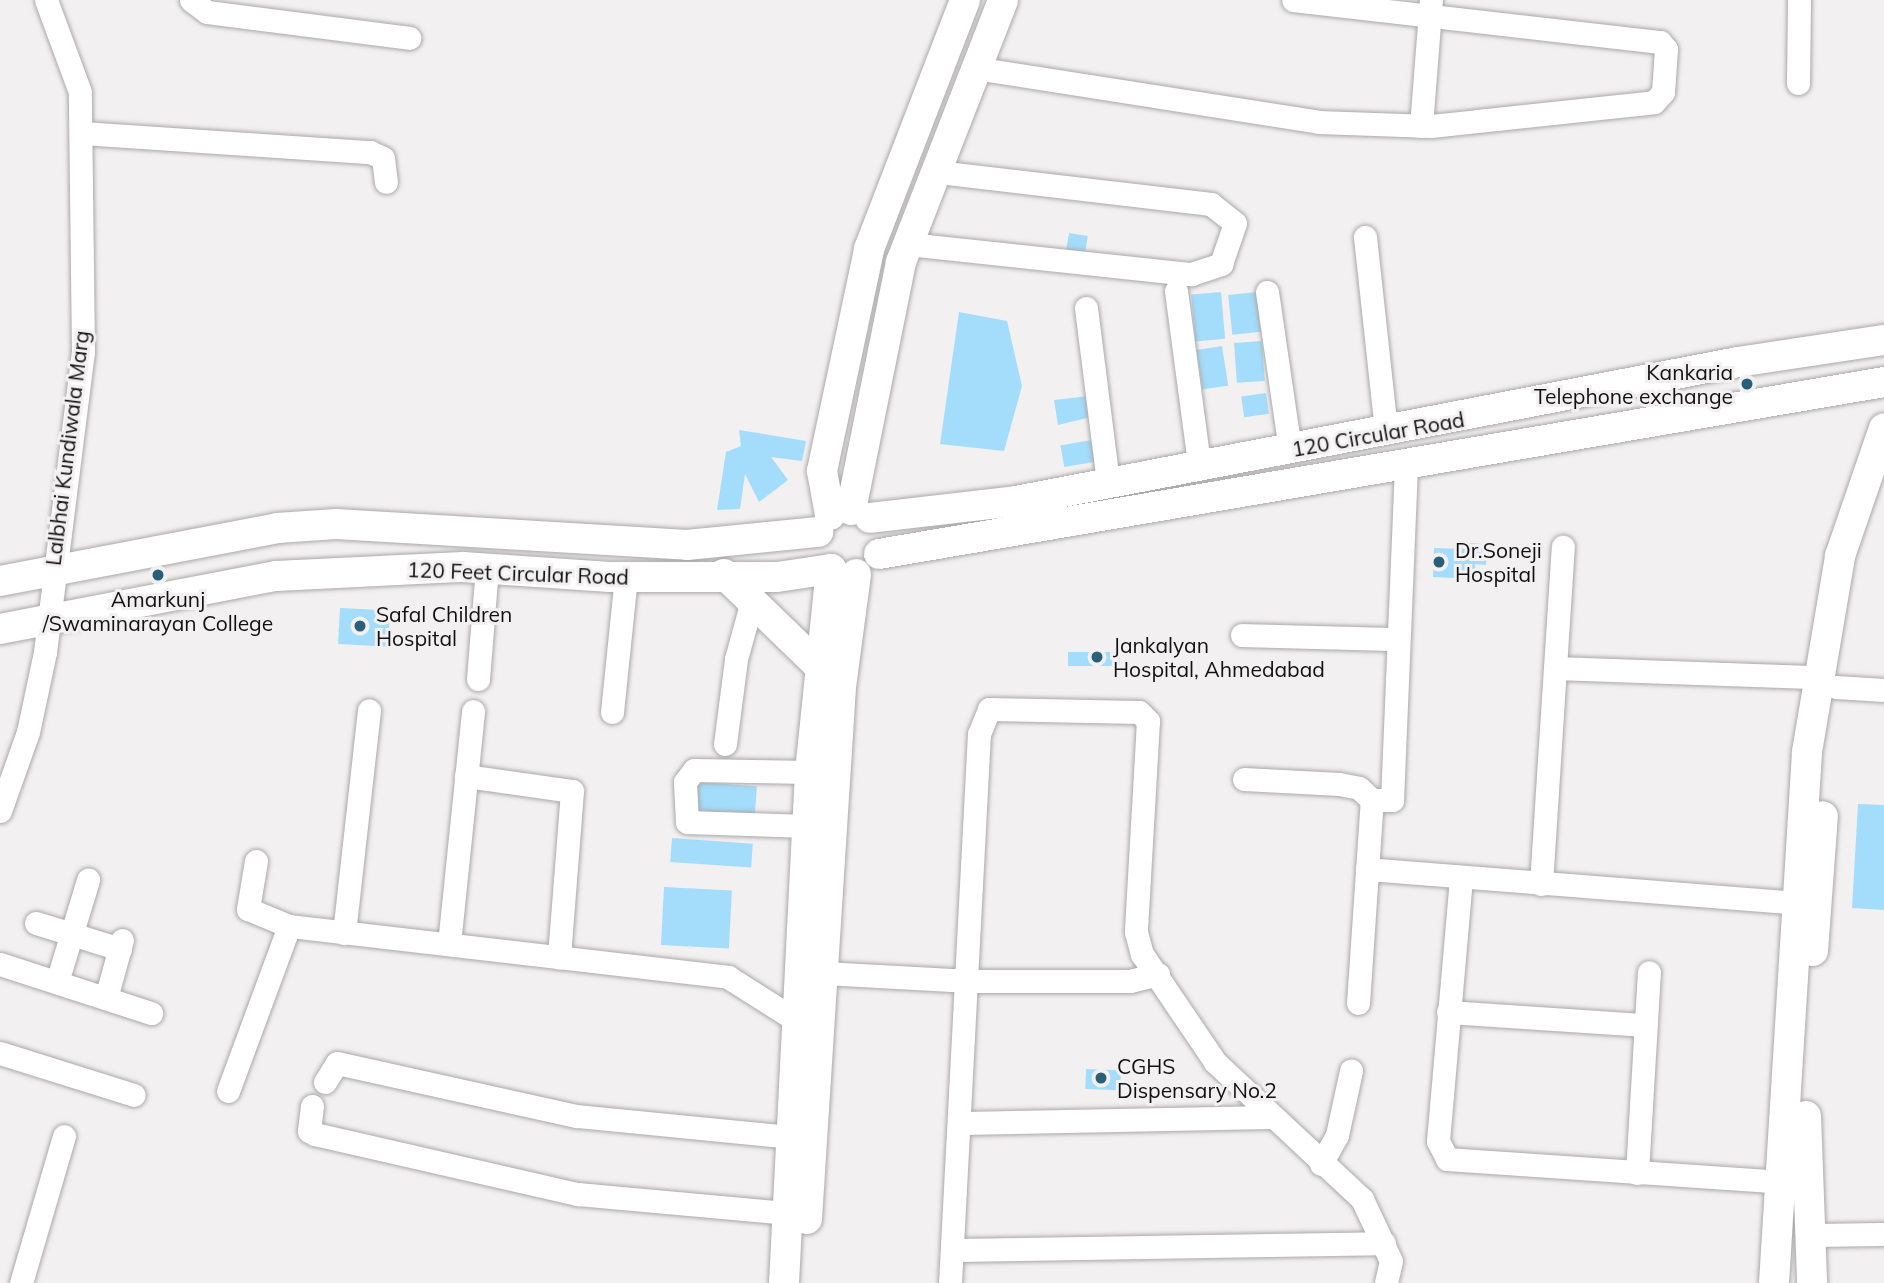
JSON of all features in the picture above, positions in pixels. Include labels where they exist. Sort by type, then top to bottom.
[{"type":"main road","points":[[784,1283],[810,772],[820,667],[843,572],[879,554],[880,534],[842,519],[822,471],[869,249],[965,0]]},
{"type":"main road","points":[[803,1283],[846,621],[843,572],[818,553],[842,519],[908,244],[1003,0]]},
{"type":"main road","name":"120 Circular Road","points":[[842,519],[1017,501],[1199,463],[1290,449],[1884,340]]},
{"type":"main road","name":"120 Circular Road","points":[[879,554],[1884,382]]},
{"type":"main road","points":[[1774,1283],[1782,1182],[1796,903],[1827,682],[1840,556],[1884,428]]},
{"type":"main road","points":[[1812,1283],[1812,1235],[1805,1150],[1827,682],[1859,561],[1884,483]]},
{"type":"main road","name":"120 Feet Circular Road","points":[[0,581],[278,528],[336,524],[687,545],[842,519]]},
{"type":"main road","name":"120 Feet Circular Road","points":[[0,629],[276,576],[487,568],[626,577],[724,574],[777,577],[843,572]]},
{"type":"main road","points":[[724,574],[820,667]]},
{"type":"street","name":"Lalbhai Kundiwala Marg","points":[[0,811],[28,732],[45,652],[45,620],[51,570],[83,352],[80,92],[46,0]]},
{"type":"street","points":[[191,0],[207,12],[409,38]]},
{"type":"street","points":[[975,68],[1318,122],[1421,126],[1654,102],[1663,92],[1667,49],[1660,42],[1431,9],[1293,0]]},
{"type":"street","points":[[1798,83],[1799,0]]},
{"type":"street","points":[[1421,126],[1431,9]]},
{"type":"street","points":[[82,133],[370,152],[383,158],[386,182]]},
{"type":"street","points":[[908,244],[1191,274],[1222,264],[1235,223],[1211,204],[937,172]]},
{"type":"street","points":[[1365,237],[1386,431]]},
{"type":"street","points":[[1176,290],[1199,463]]},
{"type":"street","points":[[1267,292],[1290,449]]},
{"type":"street","points":[[1086,308],[1108,481]]},
{"type":"street","points":[[1244,779],[1339,784],[1359,788],[1371,800],[1392,800],[1406,464]]},
{"type":"street","points":[[1541,884],[1563,547]]},
{"type":"street","points":[[478,679],[487,568]]},
{"type":"street","points":[[612,712],[626,577]]},
{"type":"street","points":[[725,744],[736,659],[752,601]]},
{"type":"street","points":[[1242,635],[1398,639]]},
{"type":"street","points":[[1555,668],[1827,682],[1884,690]]},
{"type":"street","points":[[950,1283],[970,981],[979,734],[989,709],[1139,712],[1148,721],[1136,932],[1142,954],[1215,1062],[1321,1164],[1362,1199],[1391,1261],[1386,1283]]},
{"type":"street","points":[[344,933],[369,710]]},
{"type":"street","points":[[449,944],[473,710]]},
{"type":"street","points":[[808,826],[687,822],[685,782],[694,770],[810,772]]},
{"type":"street","points":[[466,776],[572,791],[559,957]]},
{"type":"street","points":[[1358,1003],[1371,800]]},
{"type":"street","points":[[256,861],[248,909],[289,926],[728,977],[799,1023]]},
{"type":"street","points":[[1367,869],[1796,903]]},
{"type":"street","points":[[1461,878],[1438,1141],[1447,1159],[1782,1182]]},
{"type":"street","points":[[57,982],[88,880]]},
{"type":"street","points":[[36,923],[121,945],[106,998]]},
{"type":"street","points":[[228,1091],[289,926]]},
{"type":"street","points":[[0,964],[151,1013]]},
{"type":"street","points":[[1637,1173],[1642,1025],[1648,972]]},
{"type":"street","points":[[824,973],[970,981],[1130,981],[1158,975]]},
{"type":"street","points":[[1448,1012],[1642,1025]]},
{"type":"street","points":[[0,1053],[134,1096]]},
{"type":"street","points":[[324,1082],[338,1063],[576,1116],[791,1137]]},
{"type":"street","points":[[1321,1164],[1337,1135],[1351,1071]]},
{"type":"street","points":[[312,1106],[309,1131],[315,1135],[578,1194],[788,1213]]},
{"type":"street","points":[[962,1123],[1271,1117]]},
{"type":"street","points":[[22,1283],[64,1136]]},
{"type":"street","points":[[1812,1235],[1884,1234]]},
{"type":"street","points":[[953,1250],[1384,1242]]},
{"type":"building","points":[[1069,233],[1088,236],[1084,260],[1065,257]]},
{"type":"building","points":[[1221,292],[1225,339],[1195,341],[1191,295]]},
{"type":"building","points":[[1257,292],[1261,332],[1232,335],[1228,295]]},
{"type":"building","points":[[959,312],[1007,321],[1022,386],[1004,451],[940,444]]},
{"type":"building","points":[[1262,341],[1265,381],[1237,383],[1234,343]]},
{"type":"building","points":[[1222,346],[1228,386],[1203,390],[1196,350]]},
{"type":"building","points":[[1266,393],[1269,414],[1244,417],[1241,396]]},
{"type":"building","points":[[1089,396],[1091,417],[1058,425],[1054,400]]},
{"type":"building","points":[[739,430],[806,441],[802,461],[771,457],[788,480],[759,502],[745,474],[740,509],[717,510],[726,452],[741,446]]},
{"type":"building","points":[[1091,440],[1095,462],[1064,467],[1060,445]]},
{"type":"building","points":[[1467,543],[1487,544],[1486,565],[1475,564],[1475,579],[1433,577],[1434,548],[1467,549]]},
{"type":"building","points":[[340,608],[390,611],[388,647],[338,644]]},
{"type":"building","points":[[1068,652],[1120,652],[1120,666],[1068,666]]},
{"type":"building","points":[[696,782],[757,786],[755,819],[694,815]]},
{"type":"building","points":[[1858,804],[1884,805],[1884,910],[1852,908]]},
{"type":"building","points":[[672,838],[753,844],[751,868],[670,862]]},
{"type":"building","points":[[664,887],[732,891],[729,948],[661,945]]},
{"type":"building","points":[[1086,1069],[1121,1070],[1120,1090],[1085,1089]]},
{"type":"place","name":"Kankaria Telephone exchange","points":[[1747,384]]},
{"type":"place","name":"Dr.Soneji Hospital","points":[[1439,562]]},
{"type":"place","name":"Amarkunj /Swaminarayan College","points":[[158,575]]},
{"type":"place","name":"Safal Children Hospital","points":[[360,626]]},
{"type":"place","name":"Jankalyan Hospital, Ahmedabad","points":[[1097,657]]},
{"type":"place","name":"CGHS Dispensary No.2","points":[[1101,1078]]}]
